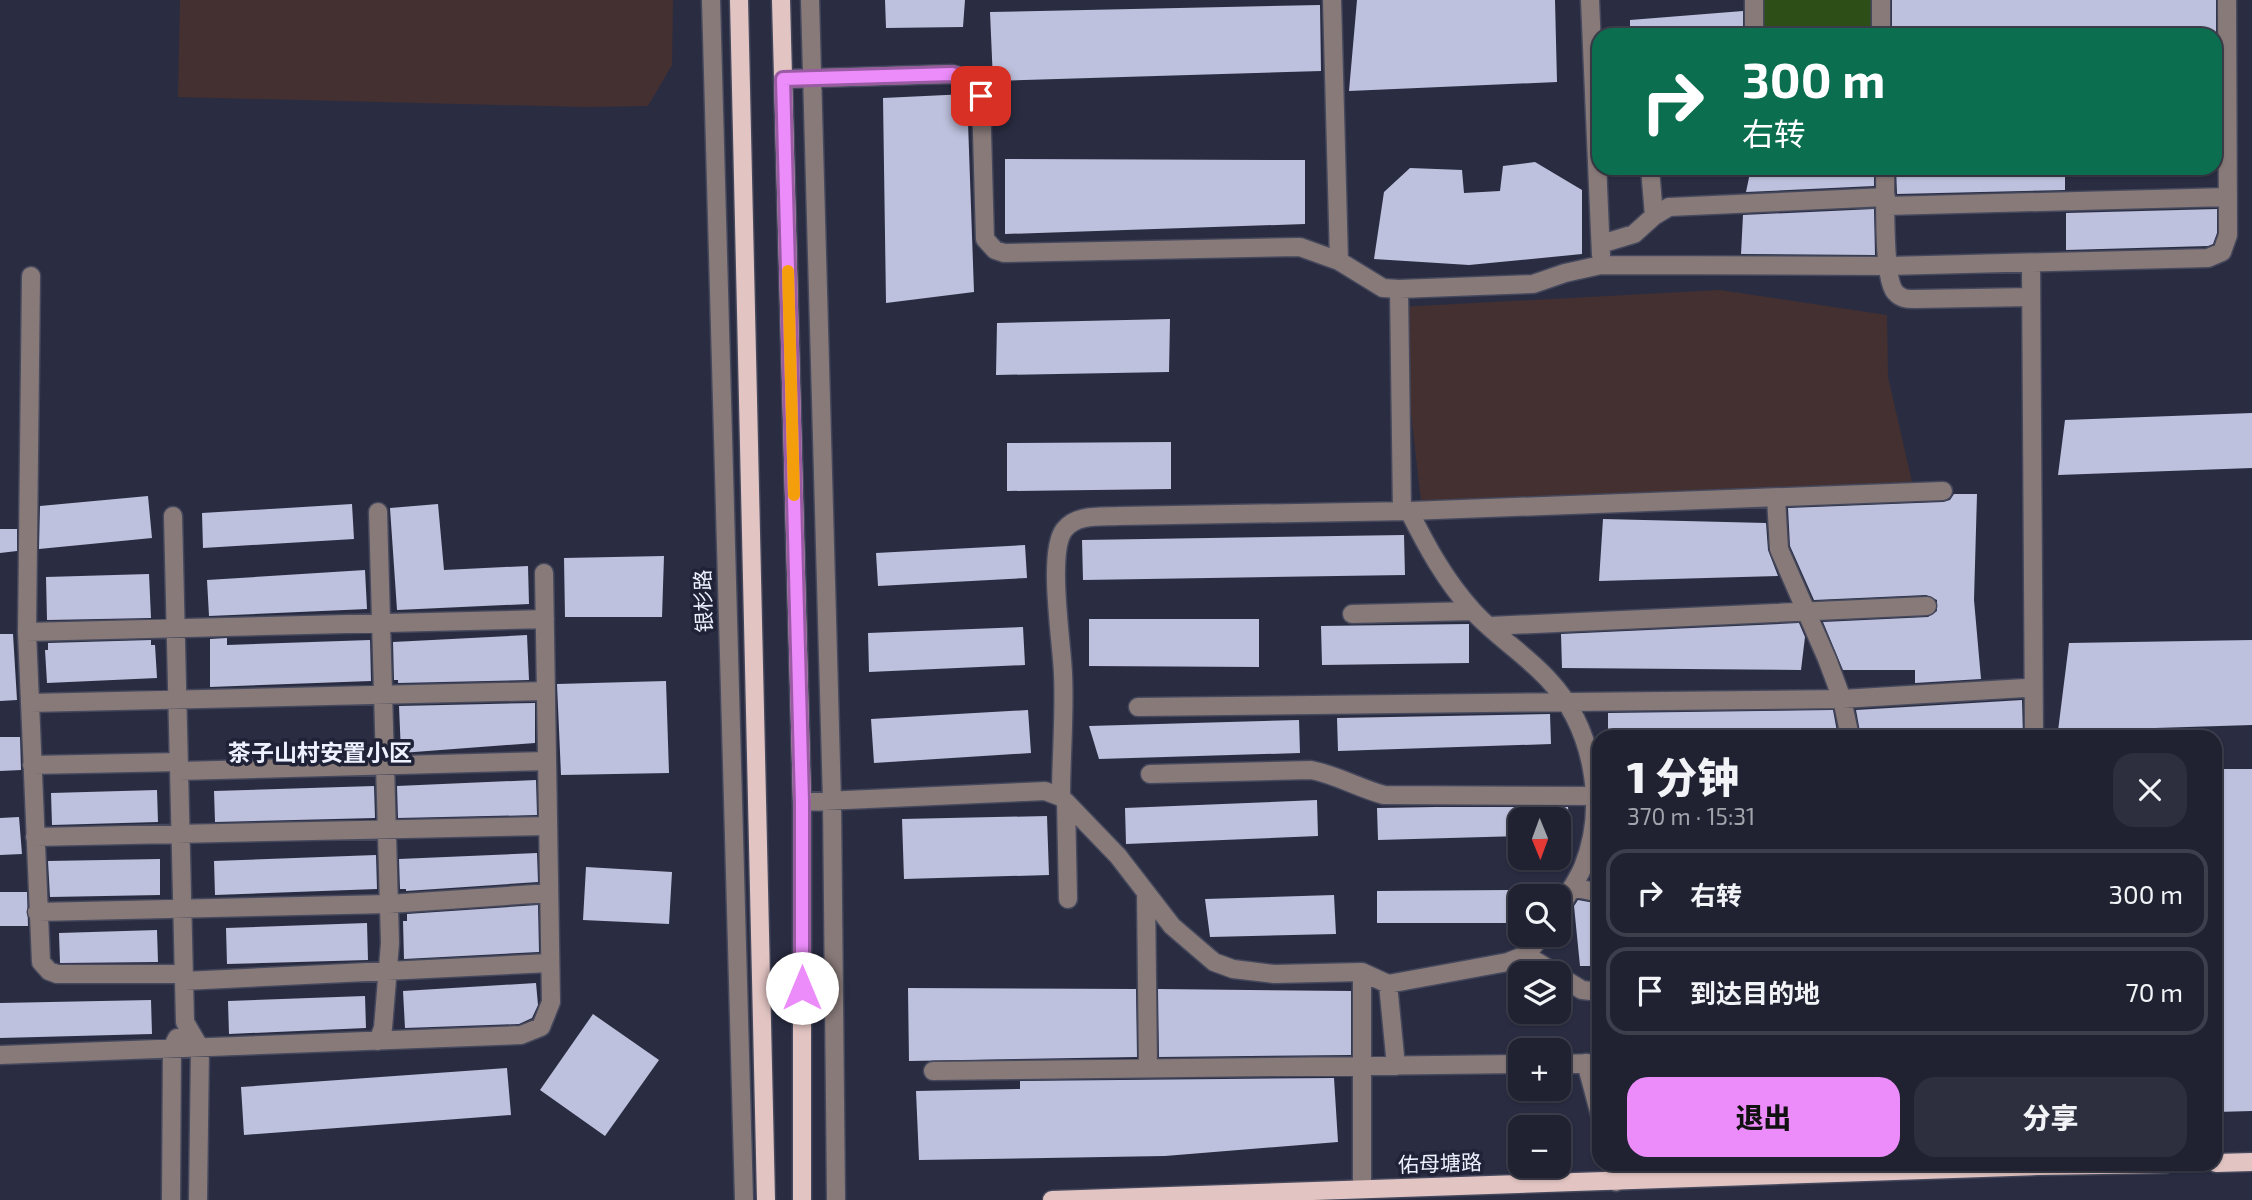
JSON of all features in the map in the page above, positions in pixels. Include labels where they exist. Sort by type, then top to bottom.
[{"type":"main road","points":[[739,0],[766,1200]]},
{"type":"main road","points":[[781,0],[802,802],[802,1200]]},
{"type":"main road","points":[[2222,1163],[2252,1162]]},
{"type":"main road","name":"佑母塘路","points":[[1052,1200],[1889,1171]]},
{"type":"street","name":"银杉路","points":[[710,0],[744,1200]]},
{"type":"street","points":[[810,0],[832,802],[836,1200]]},
{"type":"street","points":[[1332,0],[1339,261]]},
{"type":"street","points":[[1590,0],[1592,44]]},
{"type":"street","points":[[1754,0],[1755,28]]},
{"type":"street","points":[[1881,0],[1881,28]]},
{"type":"street","points":[[2222,45],[2227,0]]},
{"type":"street","points":[[783,79],[952,74],[973,80],[981,96],[983,232],[985,239],[995,250],[1015,254],[1300,247],[1339,261],[1383,288],[1399,289],[1533,285],[1565,273],[1601,265],[1888,266],[2216,256],[2227,245],[2228,197],[2222,134]]},
{"type":"street","points":[[1598,175],[1601,265]]},
{"type":"street","points":[[1651,175],[1654,216]]},
{"type":"street","points":[[1885,175],[1888,266],[1890,282],[1895,292],[1904,299],[2031,297]]},
{"type":"street","points":[[1601,244],[1634,234],[1654,216],[1678,205],[2228,197]]},
{"type":"street","points":[[2031,262],[2034,730]]},
{"type":"street","points":[[31,276],[27,632],[41,962],[49,971],[57,974],[184,977],[550,963]]},
{"type":"street","points":[[1399,289],[1405,511],[1436,565],[1473,611],[1546,678],[1567,703],[1592,769]]},
{"type":"street","points":[[1068,899],[1058,545],[1060,536],[1072,522],[1081,518],[1119,516],[1405,511],[1943,491]]},
{"type":"street","points":[[1776,498],[1779,550],[1807,610],[1842,699],[1849,730]]},
{"type":"street","points":[[377,512],[389,904],[389,970],[383,1028],[378,1041]]},
{"type":"street","points":[[171,1200],[172,1048],[185,1023],[173,516]]},
{"type":"street","points":[[0,1055],[521,1035],[541,1027],[549,1012],[550,963],[544,573]]},
{"type":"street","points":[[1490,626],[1927,606]]},
{"type":"street","points":[[1352,614],[1473,611]]},
{"type":"street","points":[[27,632],[545,619]]},
{"type":"street","points":[[1138,707],[1842,699],[2025,688]]},
{"type":"street","points":[[30,703],[546,691]]},
{"type":"street","points":[[32,765],[385,766],[547,761]]},
{"type":"street","points":[[1150,774],[1311,770],[1334,774],[1362,789],[1384,796],[1592,796]]},
{"type":"street","points":[[802,802],[1045,792],[1064,800],[1097,832],[1172,926],[1214,961],[1233,969],[1274,974],[1362,972],[1388,984],[1497,964],[1525,955],[1532,947]]},
{"type":"street","points":[[35,837],[548,826]]},
{"type":"street","points":[[1592,833],[1589,848],[1572,887],[1592,891]]},
{"type":"street","points":[[1146,892],[1148,1067]]},
{"type":"street","points":[[37,912],[389,904],[549,893]]},
{"type":"street","points":[[1525,955],[1535,961]]},
{"type":"street","points":[[1362,972],[1362,1189]]},
{"type":"street","points":[[1571,983],[1582,990],[1592,991]]},
{"type":"street","points":[[1388,984],[1396,1066]]},
{"type":"street","points":[[185,1023],[200,1048],[198,1200]]},
{"type":"street","points":[[1571,1063],[1592,1063]]},
{"type":"street","points":[[933,1071],[1508,1064]]},
{"type":"street","points":[[1614,1171],[1616,1182]]},
{"type":"shaded area","points":[[180,0],[673,0],[672,65],[648,106],[585,107],[178,97]]},
{"type":"shaded area","points":[[1720,290],[1887,315],[1888,377],[1912,482],[1422,510],[1399,307]]},
{"type":"green space","points":[[1762,0],[1873,0],[1874,28],[1763,28]]},
{"type":"building","points":[[885,0],[965,0],[963,27],[886,28]]},
{"type":"building","points":[[1357,0],[1555,0],[1557,82],[1349,91]]},
{"type":"building","points":[[1892,0],[2216,0],[2216,28],[1892,28]]},
{"type":"building","points":[[1320,5],[1321,71],[993,81],[990,12]]},
{"type":"building","points":[[1743,11],[1743,28],[1630,28],[1630,20]]},
{"type":"building","points":[[967,94],[974,292],[886,303],[883,98]]},
{"type":"building","points":[[1005,159],[1305,160],[1305,224],[1005,234]]},
{"type":"building","points":[[1535,162],[1582,190],[1582,254],[1469,265],[1374,259],[1384,192],[1410,168],[1462,170],[1464,193],[1500,191],[1503,166]]},
{"type":"building","points":[[1750,175],[1874,175],[1874,186],[1746,192]]},
{"type":"building","points":[[1896,175],[2065,175],[2065,190],[1897,194]]},
{"type":"building","points":[[1874,209],[1875,255],[1741,254],[1743,215]]},
{"type":"building","points":[[2217,209],[2217,233],[2213,244],[2208,246],[2066,250],[2066,213]]},
{"type":"building","points":[[1170,319],[1169,372],[996,375],[997,323]]},
{"type":"building","points":[[2252,413],[2252,468],[2058,475],[2065,420]]},
{"type":"building","points":[[1171,442],[1171,489],[1007,491],[1007,443]]},
{"type":"building","points":[[1954,494],[1977,494],[1974,600],[1981,679],[1915,683],[1915,670],[1843,670],[1823,622],[1928,617],[1937,611],[1937,600],[1926,595],[1814,600],[1790,546],[1788,508],[1943,502],[1950,500]]},
{"type":"building","points":[[148,496],[152,538],[39,549],[40,506]]},
{"type":"building","points":[[352,504],[354,539],[203,548],[202,513]]},
{"type":"building","points":[[438,504],[444,570],[528,566],[529,604],[397,610],[390,508]]},
{"type":"building","points":[[1603,519],[1766,523],[1768,550],[1778,576],[1599,581]]},
{"type":"building","points":[[0,529],[17,529],[17,551],[0,553]]},
{"type":"building","points":[[1404,535],[1405,575],[1083,580],[1082,540]]},
{"type":"building","points":[[1025,545],[1027,578],[878,586],[876,553]]},
{"type":"building","points":[[664,556],[662,617],[565,617],[564,558]]},
{"type":"building","points":[[365,570],[367,609],[209,616],[207,580]]},
{"type":"building","points":[[149,574],[151,618],[47,620],[46,577]]},
{"type":"building","points":[[1089,619],[1259,619],[1259,667],[1089,666]]},
{"type":"building","points":[[1799,623],[1805,637],[1801,670],[1562,668],[1561,634]]},
{"type":"building","points":[[1469,624],[1469,663],[1322,665],[1321,626]]},
{"type":"building","points":[[1023,627],[1025,665],[869,672],[868,633]]},
{"type":"building","points":[[0,634],[13,634],[17,700],[0,701]]},
{"type":"building","points":[[527,635],[529,680],[398,683],[398,680],[394,680],[393,642]]},
{"type":"building","points":[[227,638],[227,645],[370,640],[371,681],[210,687],[210,639]]},
{"type":"building","points":[[151,640],[151,645],[155,645],[157,678],[47,683],[45,650],[48,650],[48,643]]},
{"type":"building","points":[[2252,640],[2252,725],[2058,730],[2069,643]]},
{"type":"building","points":[[666,681],[669,773],[561,775],[557,684]]},
{"type":"building","points":[[2022,700],[2023,730],[1860,730],[1856,710]]},
{"type":"building","points":[[535,703],[535,743],[401,753],[399,706]]},
{"type":"building","points":[[1028,710],[1031,753],[874,763],[871,719]]},
{"type":"building","points":[[1833,710],[1837,730],[1608,730],[1608,713]]},
{"type":"building","points":[[1550,714],[1551,744],[1338,751],[1337,718]]},
{"type":"building","points":[[1299,720],[1300,753],[1099,759],[1089,726]]},
{"type":"building","points":[[0,737],[20,737],[21,770],[0,771]]},
{"type":"building","points":[[2222,769],[2252,769],[2252,1111],[2222,1112]]},
{"type":"building","points":[[536,780],[537,815],[398,818],[397,786]]},
{"type":"building","points":[[374,786],[375,818],[215,822],[214,791]]},
{"type":"building","points":[[157,790],[158,822],[52,825],[51,793]]},
{"type":"building","points":[[1317,800],[1318,836],[1126,844],[1125,808]]},
{"type":"building","points":[[1508,807],[1508,836],[1378,840],[1377,808]]},
{"type":"building","points":[[1047,816],[1049,875],[904,879],[902,819]]},
{"type":"building","points":[[19,817],[22,854],[0,855],[0,818]]},
{"type":"building","points":[[537,853],[538,882],[406,891],[400,889],[399,859]]},
{"type":"building","points":[[376,855],[377,889],[215,895],[214,861]]},
{"type":"building","points":[[160,859],[160,895],[50,897],[48,861]]},
{"type":"building","points":[[586,867],[672,872],[669,924],[583,920]]},
{"type":"building","points":[[1508,890],[1508,923],[1377,923],[1377,891]]},
{"type":"building","points":[[0,892],[27,892],[28,926],[0,926]]},
{"type":"building","points":[[1334,895],[1336,934],[1210,937],[1205,899]]},
{"type":"building","points":[[1578,900],[1592,903],[1592,966],[1580,966],[1574,906]]},
{"type":"building","points":[[538,905],[539,952],[404,959],[403,921],[407,921],[407,914]]},
{"type":"building","points":[[367,923],[368,960],[227,964],[226,928]]},
{"type":"building","points":[[157,930],[158,962],[60,963],[59,933]]},
{"type":"building","points":[[536,983],[538,1005],[532,1018],[519,1024],[405,1028],[403,991]]},
{"type":"building","points":[[908,988],[1136,989],[1137,1057],[909,1061]]},
{"type":"building","points":[[1158,989],[1351,991],[1351,1055],[1159,1057]]},
{"type":"building","points":[[365,996],[366,1028],[229,1034],[228,1001]]},
{"type":"building","points":[[151,1000],[152,1034],[0,1038],[0,1003]]},
{"type":"building","points":[[593,1014],[659,1060],[605,1136],[540,1090]]},
{"type":"building","points":[[507,1068],[511,1115],[244,1135],[241,1087]]},
{"type":"building","points":[[1334,1078],[1338,1142],[1165,1156],[919,1160],[916,1091],[1020,1089],[1020,1081]]},
{"type":"slow traffic","points":[[788,271],[794,495]]},
{"type":"district","name":"茶子山村安置小区","points":[[320,753]]},
{"type":"route","points":[[802,988],[802,802],[783,79],[964,75],[973,80],[981,96]]}]
